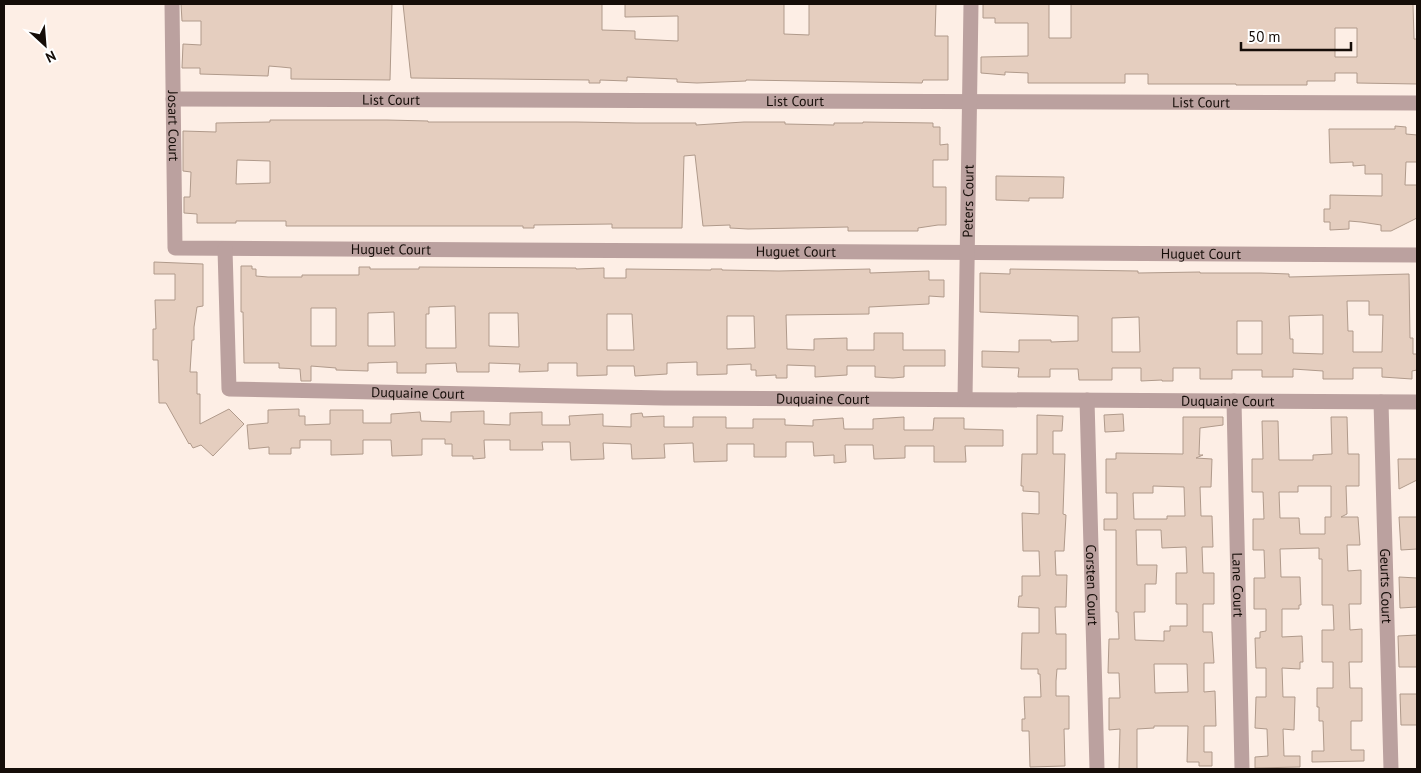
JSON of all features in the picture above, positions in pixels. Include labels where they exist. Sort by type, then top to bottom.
[{"type":"street","name":"Josart Court","points":[[172,4],[175,248]]},
{"type":"street","name":"Peters Court","points":[[965,399],[970,4]]},
{"type":"street","name":"List Court","points":[[174,99],[1417,103]]},
{"type":"street","name":"Huguet Court","points":[[175,248],[1417,255]]},
{"type":"street","name":"Duquaine Court","points":[[225,249],[229,389],[654,398],[1417,402]]},
{"type":"street","name":"Corsten Court","points":[[1087,400],[1097,769]]},
{"type":"street","name":"Lane Court","points":[[1234,401],[1242,769]]},
{"type":"street","name":"Geurts Court","points":[[1381,402],[1392,769]]},
{"type":"building","points":[[181,4],[392,4],[390,80],[291,79],[291,68],[269,66],[268,76],[200,74],[200,68],[182,68],[183,44],[201,45],[201,21],[182,21]]},
{"type":"building","points":[[403,4],[602,4],[602,30],[635,31],[635,39],[678,41],[678,16],[625,17],[625,4],[784,4],[784,34],[809,35],[809,4],[936,4],[935,36],[948,36],[948,80],[923,80],[922,83],[746,80],[697,83],[677,82],[677,79],[627,77],[627,81],[600,80],[600,83],[589,83],[589,80],[411,78]]},
{"type":"building","points":[[983,4],[1049,4],[1049,38],[1071,38],[1071,4],[1413,4],[1414,39],[1417,39],[1417,84],[1357,83],[1357,73],[1335,73],[1335,81],[1307,81],[1307,85],[1148,84],[1148,74],[1125,74],[1125,83],[1028,83],[1028,73],[1005,72],[1005,75],[981,73],[981,57],[1028,56],[1028,23],[995,23],[995,18],[983,18]],"holes":[[[1335,28],[1357,28],[1357,57],[1335,57]]]},
{"type":"building","points":[[270,120],[387,120],[428,122],[696,123],[696,125],[744,122],[834,125],[834,123],[863,122],[933,123],[933,127],[940,127],[940,145],[948,144],[948,160],[933,160],[933,187],[946,187],[946,225],[918,228],[918,231],[848,231],[848,227],[748,229],[730,228],[730,225],[703,226],[695,155],[684,156],[682,228],[612,228],[612,224],[534,225],[534,228],[523,228],[523,226],[286,226],[286,221],[197,223],[197,214],[184,213],[184,197],[190,197],[191,172],[183,171],[183,131],[216,132],[216,123],[270,122]],"holes":[[[237,160],[270,161],[270,183],[236,184]]]},
{"type":"building","points":[[1395,126],[1406,127],[1406,134],[1417,135],[1417,162],[1406,162],[1405,185],[1417,185],[1417,218],[1391,231],[1381,231],[1381,225],[1349,221],[1349,229],[1330,230],[1330,222],[1324,222],[1324,209],[1330,209],[1330,195],[1382,196],[1382,174],[1365,174],[1365,165],[1353,166],[1353,162],[1330,163],[1329,129],[1395,129]]},
{"type":"building","points":[[996,176],[1064,177],[1063,198],[1029,198],[1029,201],[996,200]]},
{"type":"building","points":[[154,262],[203,264],[203,306],[197,307],[190,372],[197,372],[197,394],[200,394],[200,424],[229,409],[244,424],[213,456],[201,445],[193,448],[166,403],[159,403],[158,360],[153,360],[153,329],[156,329],[155,300],[175,300],[175,274],[154,274]]},
{"type":"building","points":[[241,266],[252,266],[252,269],[256,269],[256,276],[268,277],[359,275],[359,267],[370,267],[370,269],[419,269],[419,267],[604,268],[604,278],[626,278],[626,269],[779,271],[870,269],[870,273],[929,271],[929,280],[944,280],[944,297],[929,296],[929,304],[869,307],[869,314],[786,315],[787,349],[814,350],[814,339],[847,338],[847,350],[874,350],[874,333],[903,333],[903,350],[945,350],[945,366],[904,366],[904,377],[893,378],[875,377],[875,366],[847,366],[847,375],[815,377],[815,366],[787,365],[787,378],[776,378],[776,375],[756,376],[756,370],[751,370],[751,364],[727,365],[727,374],[697,375],[697,362],[667,363],[667,374],[635,376],[634,366],[607,366],[607,375],[577,376],[577,363],[548,363],[548,371],[519,372],[520,364],[489,363],[489,372],[457,372],[456,363],[426,364],[426,373],[397,373],[397,362],[368,363],[368,371],[336,370],[336,368],[311,366],[311,381],[301,381],[300,369],[279,368],[279,363],[244,363],[243,312],[241,312]],"holes":[[[455,306],[456,348],[426,348],[426,314],[429,314],[429,307]],[[311,308],[336,308],[336,346],[311,346]],[[394,312],[395,346],[368,346],[368,313]],[[489,313],[518,313],[519,347],[489,346]],[[607,314],[632,314],[634,350],[607,350]],[[727,316],[754,316],[755,348],[727,349]]]},
{"type":"building","points":[[1010,269],[1138,271],[1138,273],[1261,273],[1289,274],[1289,277],[1409,274],[1410,338],[1413,338],[1413,354],[1417,354],[1417,370],[1412,371],[1412,379],[1382,377],[1382,368],[1353,368],[1353,379],[1323,379],[1323,371],[1293,369],[1293,377],[1262,377],[1262,370],[1232,370],[1232,379],[1200,379],[1200,368],[1173,368],[1173,381],[1141,381],[1141,368],[1112,368],[1112,380],[1079,380],[1078,369],[1050,369],[1050,377],[1018,377],[1019,368],[982,367],[982,351],[1019,352],[1019,340],[1078,341],[1078,316],[980,312],[980,273],[1010,274]],"holes":[[[1347,301],[1369,301],[1369,315],[1383,315],[1382,352],[1353,352],[1353,331],[1348,331]],[[1323,315],[1323,354],[1293,353],[1293,339],[1290,339],[1289,316]],[[1139,317],[1140,352],[1112,352],[1112,318]],[[1237,321],[1262,321],[1262,354],[1237,354]]]},
{"type":"building","points":[[299,409],[299,416],[305,416],[305,425],[330,424],[330,410],[363,410],[363,423],[391,423],[391,414],[420,412],[421,421],[451,422],[451,412],[484,411],[484,424],[510,425],[510,413],[542,412],[542,425],[570,425],[569,416],[603,414],[603,426],[631,427],[631,414],[642,413],[643,417],[664,416],[664,427],[693,427],[693,417],[726,417],[726,428],[753,428],[753,419],[785,419],[785,425],[813,426],[813,420],[843,418],[844,429],[873,429],[873,419],[904,417],[904,430],[933,430],[934,418],[964,418],[964,429],[1003,430],[1003,446],[965,446],[966,462],[934,462],[934,446],[905,446],[905,458],[874,459],[873,445],[845,445],[846,462],[834,463],[834,455],[814,456],[813,442],[786,442],[786,457],[754,457],[754,444],[727,444],[727,461],[694,462],[693,443],[664,444],[665,458],[632,459],[631,444],[603,443],[604,459],[571,460],[570,442],[542,442],[543,450],[510,450],[510,440],[484,440],[485,458],[473,459],[473,456],[452,456],[452,444],[445,444],[445,439],[422,439],[422,455],[392,456],[391,440],[363,440],[363,454],[331,455],[331,440],[300,440],[300,448],[291,448],[291,454],[269,454],[269,447],[249,449],[247,425],[268,423],[268,410]]},
{"type":"building","points":[[1123,414],[1124,431],[1105,432],[1104,415]]},
{"type":"building","points":[[1037,415],[1063,416],[1062,431],[1053,431],[1053,454],[1065,454],[1063,514],[1066,515],[1064,551],[1055,551],[1056,575],[1067,575],[1066,607],[1055,607],[1056,634],[1066,634],[1066,669],[1057,669],[1056,681],[1056,696],[1069,696],[1069,729],[1064,729],[1065,766],[1030,767],[1029,731],[1022,731],[1022,719],[1025,719],[1024,697],[1041,697],[1038,669],[1021,669],[1022,633],[1039,633],[1039,608],[1018,607],[1019,596],[1022,596],[1022,576],[1040,576],[1039,551],[1023,551],[1022,513],[1039,514],[1039,492],[1023,491],[1023,486],[1021,486],[1022,454],[1037,454]]},
{"type":"building","points":[[1183,417],[1223,417],[1223,425],[1200,428],[1199,455],[1203,455],[1196,458],[1212,459],[1211,487],[1200,487],[1201,516],[1212,516],[1213,547],[1202,547],[1203,573],[1214,573],[1214,604],[1203,604],[1203,632],[1212,632],[1214,663],[1204,663],[1204,692],[1215,691],[1216,726],[1204,726],[1204,752],[1212,752],[1212,766],[1199,766],[1199,762],[1187,762],[1188,726],[1154,726],[1154,728],[1137,729],[1137,769],[1119,769],[1120,729],[1109,730],[1109,698],[1120,698],[1119,673],[1108,673],[1109,639],[1119,639],[1118,612],[1116,612],[1116,530],[1104,530],[1104,519],[1117,519],[1117,493],[1106,493],[1106,459],[1116,459],[1116,453],[1183,454]],"holes":[[[1153,486],[1184,487],[1185,516],[1167,516],[1167,519],[1134,519],[1133,493],[1153,493]],[[1136,530],[1161,530],[1162,548],[1186,547],[1187,573],[1176,573],[1176,604],[1187,604],[1187,626],[1170,626],[1170,631],[1164,631],[1164,641],[1135,640],[1134,612],[1145,612],[1145,584],[1156,584],[1157,565],[1137,565]],[[1154,664],[1187,664],[1188,692],[1155,693]]]},
{"type":"building","points":[[1331,417],[1347,417],[1348,454],[1359,454],[1359,486],[1346,486],[1347,514],[1341,517],[1358,517],[1360,545],[1347,545],[1348,571],[1361,570],[1361,604],[1349,604],[1350,630],[1362,629],[1362,662],[1349,662],[1350,688],[1362,688],[1362,721],[1351,721],[1351,750],[1364,750],[1364,761],[1312,762],[1312,751],[1324,751],[1323,721],[1319,721],[1317,688],[1333,688],[1333,662],[1322,662],[1322,630],[1334,630],[1333,605],[1322,605],[1322,559],[1319,559],[1319,548],[1280,549],[1281,577],[1300,577],[1301,605],[1299,605],[1299,609],[1282,609],[1282,637],[1302,636],[1303,662],[1300,662],[1300,669],[1282,668],[1283,697],[1295,697],[1294,730],[1283,729],[1284,756],[1300,756],[1300,767],[1255,768],[1255,757],[1268,756],[1267,729],[1255,728],[1256,697],[1266,697],[1266,668],[1256,668],[1255,638],[1260,638],[1260,632],[1266,631],[1266,609],[1254,609],[1254,578],[1265,578],[1264,550],[1253,550],[1253,519],[1264,519],[1263,492],[1252,492],[1252,459],[1263,459],[1262,421],[1278,421],[1279,460],[1313,460],[1313,455],[1332,454]],"holes":[[[1298,486],[1331,486],[1331,517],[1325,517],[1325,534],[1300,534],[1299,518],[1280,518],[1279,492],[1298,492]]]},
{"type":"building","points":[[1398,459],[1417,459],[1417,480],[1399,489]]},
{"type":"building","points":[[1399,517],[1417,517],[1417,549],[1401,550]]},
{"type":"building","points":[[1399,577],[1417,578],[1417,607],[1400,608]]},
{"type":"building","points":[[1417,635],[1417,667],[1399,667],[1398,636]]},
{"type":"building","points":[[1400,694],[1417,694],[1417,725],[1401,725]]}]
